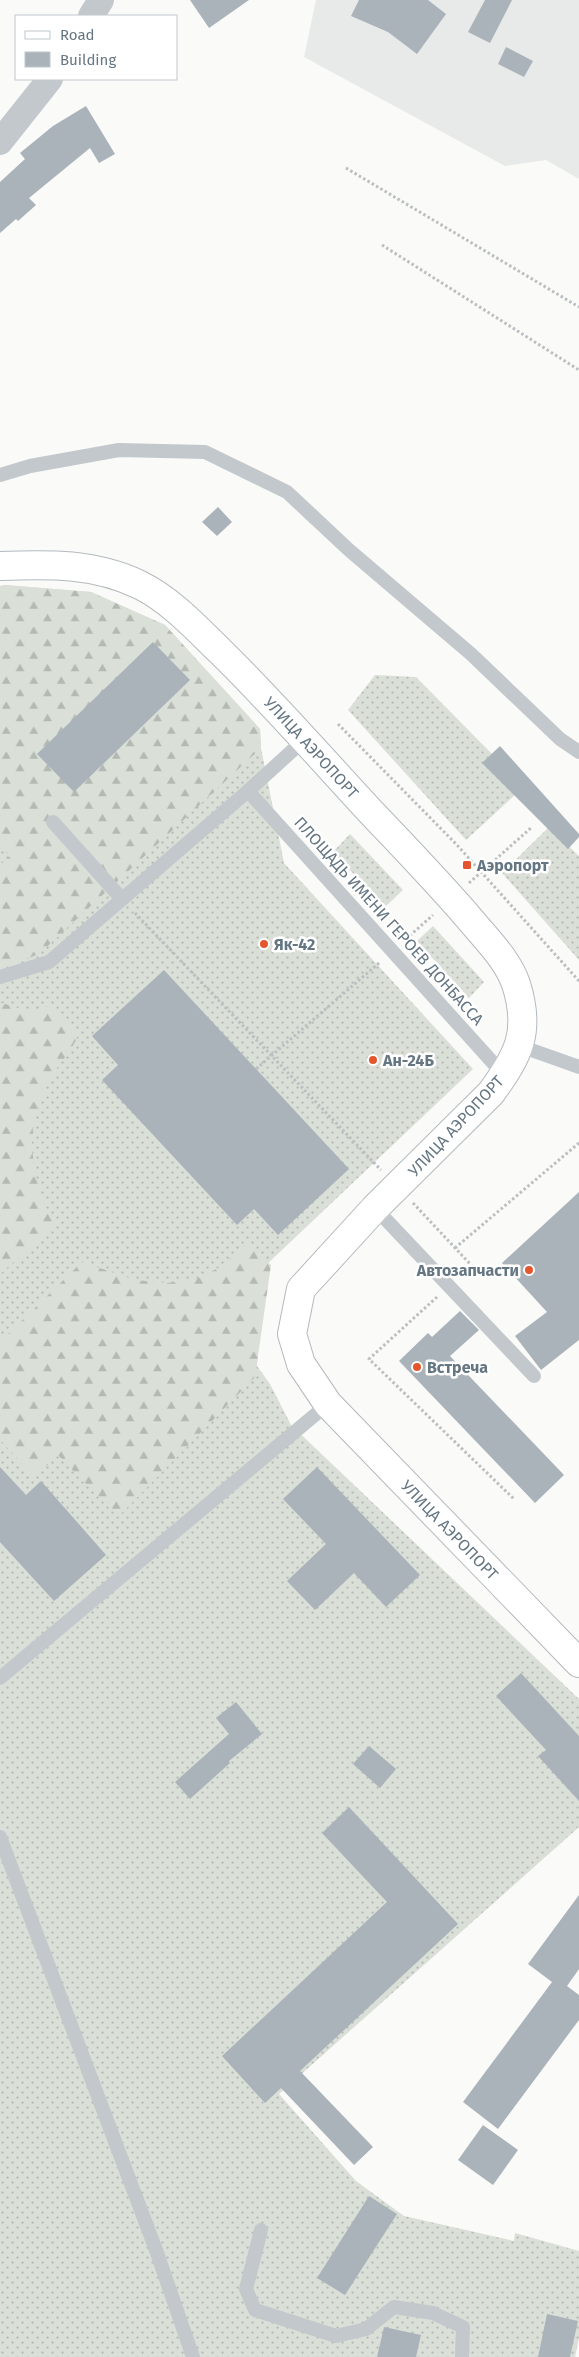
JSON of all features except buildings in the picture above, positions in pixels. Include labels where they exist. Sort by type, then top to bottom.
[{"type":"main road","name":"УЛИЦА АЭРОПОРТ","points":[[0,566],[46,564],[100,570],[140,585],[157,595],[188,620],[239,669],[452,898],[502,957],[515,982],[523,1010],[520,1046],[504,1075],[491,1093],[376,1208],[301,1289],[292,1334],[301,1364],[328,1404],[579,1663]]},
{"type":"street","points":[[92,15],[101,0]]},
{"type":"street","points":[[0,142],[49,80]]},
{"type":"lane","points":[[0,475],[30,466],[119,450],[205,452],[287,492],[349,550],[471,654],[560,739],[579,752]]},
{"type":"lane","points":[[0,977],[49,962],[248,791],[304,740]]},
{"type":"lane","name":"ПЛОЩАДЬ ИМЕНИ ГЕРОЕВ ДОНБАССА","points":[[248,791],[504,1075]]},
{"type":"lane","points":[[53,822],[122,899]]},
{"type":"lane","points":[[520,1046],[579,1067]]},
{"type":"lane","points":[[376,1208],[534,1376]]},
{"type":"lane","points":[[0,1678],[328,1404]]},
{"type":"lane","points":[[0,1837],[156,2250],[193,2357]]},
{"type":"lane","points":[[261,2230],[246,2289],[255,2310],[336,2336],[366,2330],[394,2307],[433,2313],[463,2327],[462,2357]]},
{"type":"path","points":[[346,168],[579,307]]},
{"type":"path","points":[[382,245],[579,370]]},
{"type":"path","points":[[338,724],[457,845],[579,981]]},
{"type":"path","points":[[122,899],[472,1266],[369,1359],[514,1499]]},
{"type":"path","points":[[455,1248],[579,1143]]},
{"type":"shaded area","points":[[316,0],[579,0],[579,179],[546,160],[505,166],[304,57]]},
{"type":"green space","points":[[0,586],[91,592],[165,625],[260,729],[261,748],[284,863],[473,1069],[264,1267],[257,1366],[270,1384],[291,1425],[579,1699],[579,1827],[279,2094],[356,2181],[404,2216],[514,2241],[515,2233],[579,2251],[579,2338],[575,2357],[0,2357]]},
{"type":"green space","points":[[0,586],[91,592],[165,625],[260,729],[261,748],[39,954],[0,969],[0,865],[10,856],[0,846]]},
{"type":"green space","points":[[375,675],[416,677],[492,754],[517,793],[466,840],[348,710]]},
{"type":"green space","points":[[549,827],[579,856],[579,960],[502,873]]},
{"type":"green space","points":[[350,834],[403,890],[385,907],[333,852]]},
{"type":"green space","points":[[433,926],[484,982],[469,998],[417,941]]},
{"type":"green space","points":[[3,1003],[16,1008],[28,1009],[54,1005],[79,1033],[47,1085],[33,1129],[34,1165],[40,1193],[57,1224],[0,1274],[0,1005]]},
{"type":"green space","points":[[247,1243],[271,1265],[255,1377],[118,1517],[58,1455],[35,1477],[0,1440],[0,1342],[82,1262],[135,1280],[168,1283],[199,1278],[220,1267]]},
{"type":"place","name":"Аэропорт","points":[[467,865]]},
{"type":"place","name":"Як-42","points":[[264,944]]},
{"type":"place","name":"Ан-24Б","points":[[373,1060]]},
{"type":"place","name":"Автозапчасти","points":[[529,1270]]},
{"type":"place","name":"Встреча","points":[[417,1367]]}]
